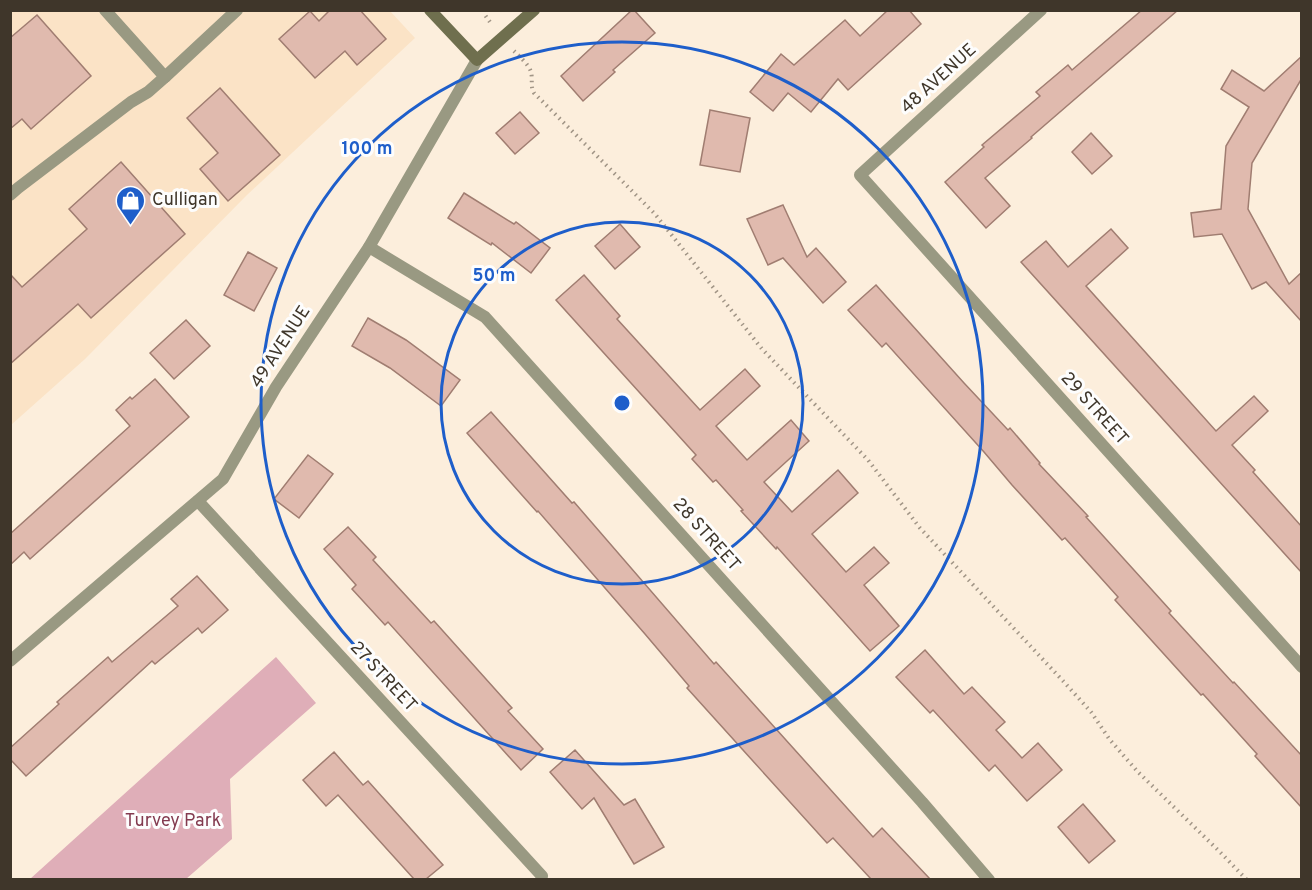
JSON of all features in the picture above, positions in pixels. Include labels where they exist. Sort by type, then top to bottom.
[{"type":"street","points":[[105,10],[165,77]]},
{"type":"street","points":[[13,187],[148,92],[237,10]]},
{"type":"street","points":[[430,10],[477,60]]},
{"type":"street","name":"49 AVENUE","points":[[10,661],[223,479],[276,387],[369,247],[477,60],[534,10]]},
{"type":"street","name":"48 AVENUE","points":[[860,175],[1041,10]]},
{"type":"street","name":"29 STREET","points":[[860,175],[1302,668]]},
{"type":"street","name":"28 STREET","points":[[369,247],[485,316],[989,879]]},
{"type":"street","name":"27 STREET","points":[[198,501],[541,878]]},
{"type":"path","points":[[518,56],[531,69],[531,87],[534,93],[655,214],[762,349],[868,460],[920,528],[1065,682],[1138,772],[1247,879]]},
{"type":"shaded area","points":[[11,11],[390,11],[415,38],[247,195],[85,359],[11,425]]},
{"type":"green space","name":"Turvey Park","points":[[276,657],[316,703],[230,779],[232,839],[186,879],[30,879]]},
{"type":"building","points":[[330,10],[360,10],[386,39],[357,65],[345,51],[315,78],[279,39],[310,11],[319,21]]},
{"type":"building","points":[[632,10],[655,33],[613,70],[615,72],[583,101],[561,76]]},
{"type":"building","points":[[888,10],[909,10],[921,24],[848,90],[838,79],[811,112],[788,93],[773,111],[750,92],[781,54],[794,65],[845,20],[860,36]]},
{"type":"building","points":[[1142,10],[1178,10],[985,178],[1010,206],[986,228],[945,182],[984,147],[982,145],[1040,96],[1036,92],[1068,65],[1072,70]]},
{"type":"building","points":[[37,15],[91,76],[31,129],[22,119],[10,129],[10,38]]},
{"type":"building","points":[[1302,56],[1302,78],[1252,163],[1248,209],[1289,284],[1302,272],[1302,322],[1266,282],[1252,289],[1222,234],[1194,237],[1191,213],[1221,209],[1226,146],[1249,107],[1221,89],[1232,70],[1264,91]]},
{"type":"building","points":[[220,88],[280,155],[228,201],[200,169],[218,153],[187,118]]},
{"type":"building","points":[[710,110],[750,118],[740,172],[700,165]]},
{"type":"building","points":[[520,112],[539,133],[515,154],[496,133]]},
{"type":"building","points":[[1091,133],[1112,156],[1092,174],[1072,152]]},
{"type":"building","points":[[121,162],[185,234],[91,318],[78,304],[10,364],[10,274],[22,287],[87,229],[69,209]]},
{"type":"building","points":[[464,193],[514,224],[516,222],[550,248],[531,273],[492,243],[491,245],[448,218]]},
{"type":"building","points":[[783,205],[807,257],[816,248],[846,282],[823,303],[783,258],[768,265],[747,219]]},
{"type":"building","points":[[620,224],[640,247],[615,269],[595,246]]},
{"type":"building","points":[[1111,229],[1128,248],[1086,286],[1216,431],[1254,396],[1268,411],[1232,445],[1302,527],[1302,573],[1021,262],[1046,241],[1068,267]]},
{"type":"building","points":[[248,252],[277,268],[254,311],[224,295]]},
{"type":"building","points":[[584,275],[620,316],[617,319],[700,410],[745,369],[760,386],[716,426],[747,460],[791,420],[809,441],[764,482],[792,512],[838,470],[858,493],[812,534],[846,572],[874,547],[889,563],[864,585],[899,626],[870,651],[777,547],[776,549],[741,511],[743,510],[716,480],[713,482],[692,459],[696,455],[556,300]]},
{"type":"building","points":[[876,285],[1008,430],[1010,428],[1039,464],[1171,611],[1169,613],[1302,756],[1302,808],[1255,756],[1257,754],[1115,600],[1118,597],[1065,538],[1062,540],[886,343],[882,347],[848,310]]},
{"type":"building","points":[[368,318],[406,340],[460,380],[441,406],[390,368],[352,346]]},
{"type":"building","points":[[186,320],[210,346],[174,379],[150,353]]},
{"type":"building","points":[[155,379],[189,417],[30,559],[24,552],[10,565],[10,534],[130,426],[116,410]]},
{"type":"building","points":[[491,412],[572,503],[574,502],[714,664],[716,662],[873,837],[882,828],[930,879],[871,879],[833,838],[827,843],[687,688],[689,686],[645,634],[467,433]]},
{"type":"building","points":[[308,455],[333,474],[299,518],[274,499]]},
{"type":"building","points":[[348,527],[376,557],[373,560],[431,623],[434,621],[512,708],[508,711],[543,749],[521,770],[388,622],[385,625],[352,589],[356,585],[324,549]]},
{"type":"building","points":[[197,576],[228,610],[202,633],[198,628],[155,664],[152,661],[26,776],[10,759],[10,748],[108,657],[112,662],[178,606],[171,599]]},
{"type":"building","points":[[925,650],[964,694],[972,687],[1005,722],[996,730],[1022,758],[1038,743],[1062,770],[1027,801],[995,765],[989,771],[933,710],[930,713],[896,677]]},
{"type":"building","points":[[575,750],[624,805],[635,799],[664,847],[634,864],[594,798],[582,809],[550,772]]},
{"type":"building","points":[[334,752],[363,785],[368,781],[443,865],[426,879],[414,879],[338,795],[326,806],[303,780]]},
{"type":"building","points":[[1083,804],[1115,841],[1089,863],[1058,827]]},
{"type":"place","name":"Culligan","points":[[131,226]]}]
